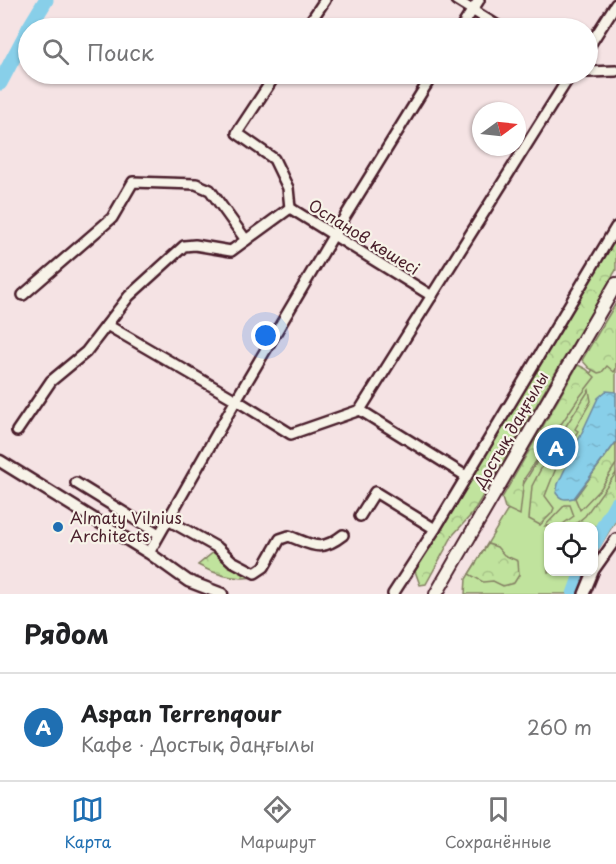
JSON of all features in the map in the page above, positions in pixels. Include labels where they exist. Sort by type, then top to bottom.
[{"type":"main road","name":"Достық даңғылы","points":[[435,591],[616,284]]},
{"type":"street","points":[[313,18],[325,0]]},
{"type":"street","points":[[456,0],[484,18]]},
{"type":"street","points":[[467,18],[479,0]]},
{"type":"street","points":[[598,32],[616,4]]},
{"type":"street","points":[[598,72],[616,71]]},
{"type":"street","points":[[269,84],[237,133],[274,159],[288,189],[290,208]]},
{"type":"street","points":[[149,553],[333,236],[427,84]]},
{"type":"street","points":[[107,325],[291,434],[360,410],[565,84]]},
{"type":"street","points":[[23,295],[112,218],[133,182],[196,184],[210,190],[246,240]]},
{"type":"street","name":"Оспанов көшесі","points":[[17,431],[51,381],[86,352],[129,296],[184,246],[195,245],[231,251],[290,208],[432,296]]},
{"type":"street","points":[[393,594],[435,529],[616,227]]},
{"type":"street","points":[[360,410],[466,476]]},
{"type":"street","points":[[0,460],[149,553],[188,581],[222,594]]},
{"type":"street","points":[[76,483],[159,534]]},
{"type":"street","points":[[360,516],[375,492],[435,529]]},
{"type":"street","points":[[168,520],[218,548],[232,561],[255,573],[264,567],[280,539],[289,536],[319,547],[331,544],[343,535]]},
{"type":"street","points":[[598,564],[616,539]]},
{"type":"street","points":[[584,594],[591,576]]},
{"type":"green space","points":[[616,233],[616,270],[472,514],[453,535],[426,584],[420,585],[415,571]]},
{"type":"green space","points":[[616,303],[616,369],[614,372],[607,366],[598,373],[582,360]]},
{"type":"green space","points":[[616,331],[616,520],[598,549],[598,522],[544,522],[544,576],[581,576],[570,594],[465,594],[466,579]]},
{"type":"green space","points":[[578,365],[595,377],[524,479],[520,515],[505,508],[502,498]]},
{"type":"green space","points":[[589,390],[591,401],[575,429],[578,431],[573,439],[570,438],[566,447],[568,448],[558,463],[545,496],[554,508],[540,525],[529,519],[532,486],[553,446]]},
{"type":"green space","points":[[616,442],[616,464],[601,488],[580,510],[575,498]]},
{"type":"green space","points":[[616,473],[616,496],[598,526],[598,522],[578,522],[585,516]]},
{"type":"green space","points":[[565,505],[570,505],[574,516],[566,522],[549,522]]},
{"type":"green space","points":[[488,544],[497,547],[504,555],[518,561],[519,575],[514,583],[503,586],[493,581],[483,582],[469,574]]},
{"type":"green space","points":[[215,551],[259,576],[243,578],[227,576],[198,565]]},
{"type":"water","points":[[606,391],[616,392],[616,442],[574,498],[562,498],[556,493],[558,484],[598,398]]},
{"type":"waterway","points":[[35,18],[46,0]]},
{"type":"waterway","points":[[0,83],[18,49]]},
{"type":"waterway","points":[[598,536],[616,504]]},
{"type":"waterway","points":[[574,594],[581,576]]},
{"type":"place","name":"Aspan Terrenqour","points":[[556,447]]},
{"type":"place","name":"Almaty Vilnius Architects","points":[[58,527]]}]
